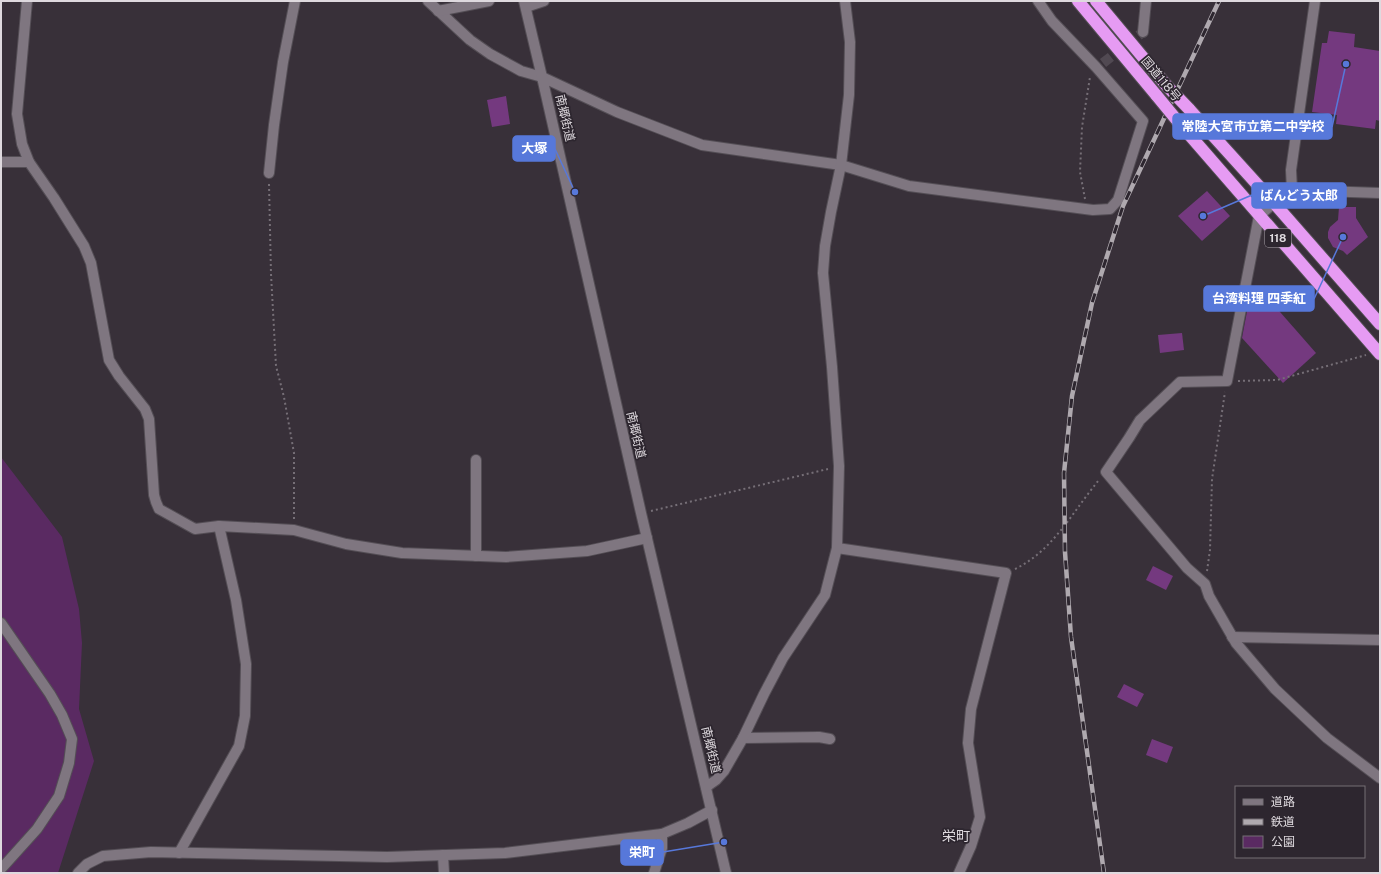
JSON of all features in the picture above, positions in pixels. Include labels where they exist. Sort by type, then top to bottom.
[{"type":"highway","name":"国道118号","points":[[1078,1],[1180,124],[1379,353]]},
{"type":"highway","name":"国道118号","points":[[1096,1],[1166,85],[1274,203],[1380,324]]},
{"type":"street","points":[[27,1],[17,114],[22,144],[29,162],[84,246],[91,263],[109,360],[119,376],[145,409],[149,419],[154,495],[160,509],[195,529],[219,526],[294,530],[346,544],[402,553],[506,557],[587,551],[647,538]]},
{"type":"street","points":[[269,173],[283,62],[295,1]]},
{"type":"street","points":[[428,1],[470,40],[490,54],[521,71],[542,77],[617,112],[702,145],[841,165],[908,186],[1086,208],[1110,209],[1118,200],[1143,121],[1097,65],[1052,21],[1038,1]]},
{"type":"street","points":[[438,11],[489,1]]},
{"type":"street","points":[[525,4],[544,1]]},
{"type":"street","points":[[706,787],[716,780],[724,771],[743,738],[764,694],[784,658],[825,595],[837,548],[838,466],[823,273],[825,246],[841,165],[849,95],[850,42],[845,1]]},
{"type":"street","points":[[1143,32],[1146,1]]},
{"type":"street","points":[[1292,190],[1291,170],[1315,1]]},
{"type":"street","name":"南郷街道","points":[[525,4],[641,513],[726,873]]},
{"type":"street","points":[[1,162],[29,162]]},
{"type":"street","points":[[1380,193],[1292,190],[1259,216],[1227,381],[1180,382],[1140,420],[1130,438],[1106,472],[1187,568],[1206,584],[1209,596],[1232,637],[1275,688],[1327,738],[1380,778]]},
{"type":"street","points":[[476,460],[476,556]]},
{"type":"street","points":[[179,853],[239,746],[246,716],[246,664],[236,600],[219,526]]},
{"type":"street","points":[[837,548],[1006,573],[971,709],[968,743],[980,817],[971,846],[959,873]]},
{"type":"street","points":[[1,623],[50,694],[62,715],[72,739],[69,763],[59,796],[37,829],[1,868]]},
{"type":"street","points":[[1232,637],[1380,640]]},
{"type":"street","points":[[743,738],[819,737],[830,739]]},
{"type":"street","points":[[78,873],[87,864],[103,856],[151,852],[387,857],[505,853],[662,834],[688,823],[712,810]]},
{"type":"street","points":[[654,873],[662,848],[662,834]]},
{"type":"street","points":[[443,856],[444,873]]},
{"type":"path","points":[[1086,208],[1080,172],[1082,127],[1097,65]]},
{"type":"path","points":[[269,173],[271,274],[276,366],[284,397],[294,453],[294,530]]},
{"type":"path","points":[[1206,584],[1210,550],[1212,479],[1227,381],[1277,380],[1379,353]]},
{"type":"path","points":[[641,513],[838,466]]},
{"type":"path","points":[[1006,573],[1024,564],[1053,539],[1077,511],[1087,495],[1106,472]]},
{"type":"green space","points":[[1,457],[62,537],[79,609],[82,643],[79,709],[94,761],[58,873],[1,873]]},
{"type":"building","points":[[1329,31],[1355,34],[1354,47],[1380,51],[1380,121],[1376,120],[1375,129],[1336,124],[1337,115],[1312,112],[1322,43],[1327,43]]},
{"type":"building","points":[[506,96],[510,124],[492,127],[487,100]]},
{"type":"building","points":[[1207,191],[1230,216],[1202,241],[1178,216]]},
{"type":"building","points":[[1339,207],[1356,207],[1356,218],[1368,237],[1347,255],[1343,251],[1333,247],[1328,238],[1330,227],[1338,220]]},
{"type":"building","points":[[1260,289],[1316,353],[1283,383],[1242,338],[1249,301]]},
{"type":"building","points":[[1182,333],[1184,350],[1160,353],[1158,335]]},
{"type":"building","points":[[1153,566],[1173,576],[1166,590],[1146,580]]},
{"type":"building","points":[[1124,684],[1144,694],[1137,707],[1117,697]]},
{"type":"building","points":[[1152,739],[1173,747],[1167,763],[1146,755]]},
{"type":"tunnel","points":[[1103,63],[1143,32]]},
{"type":"railway","points":[[1104,873],[1071,637],[1065,552],[1064,473],[1072,396],[1092,303],[1123,206],[1219,1]]},
{"type":"place","name":"常陸大宮市立第二中学校","points":[[1346,64]]},
{"type":"place","name":"大塚","points":[[575,192]]},
{"type":"place","name":"ばんどう太郎","points":[[1203,216]]},
{"type":"place","name":"台湾料理 四季紅","points":[[1343,237]]},
{"type":"place","name":"栄町","points":[[724,842]]},
{"type":"district","name":"栄町","points":[[956,836]]}]
